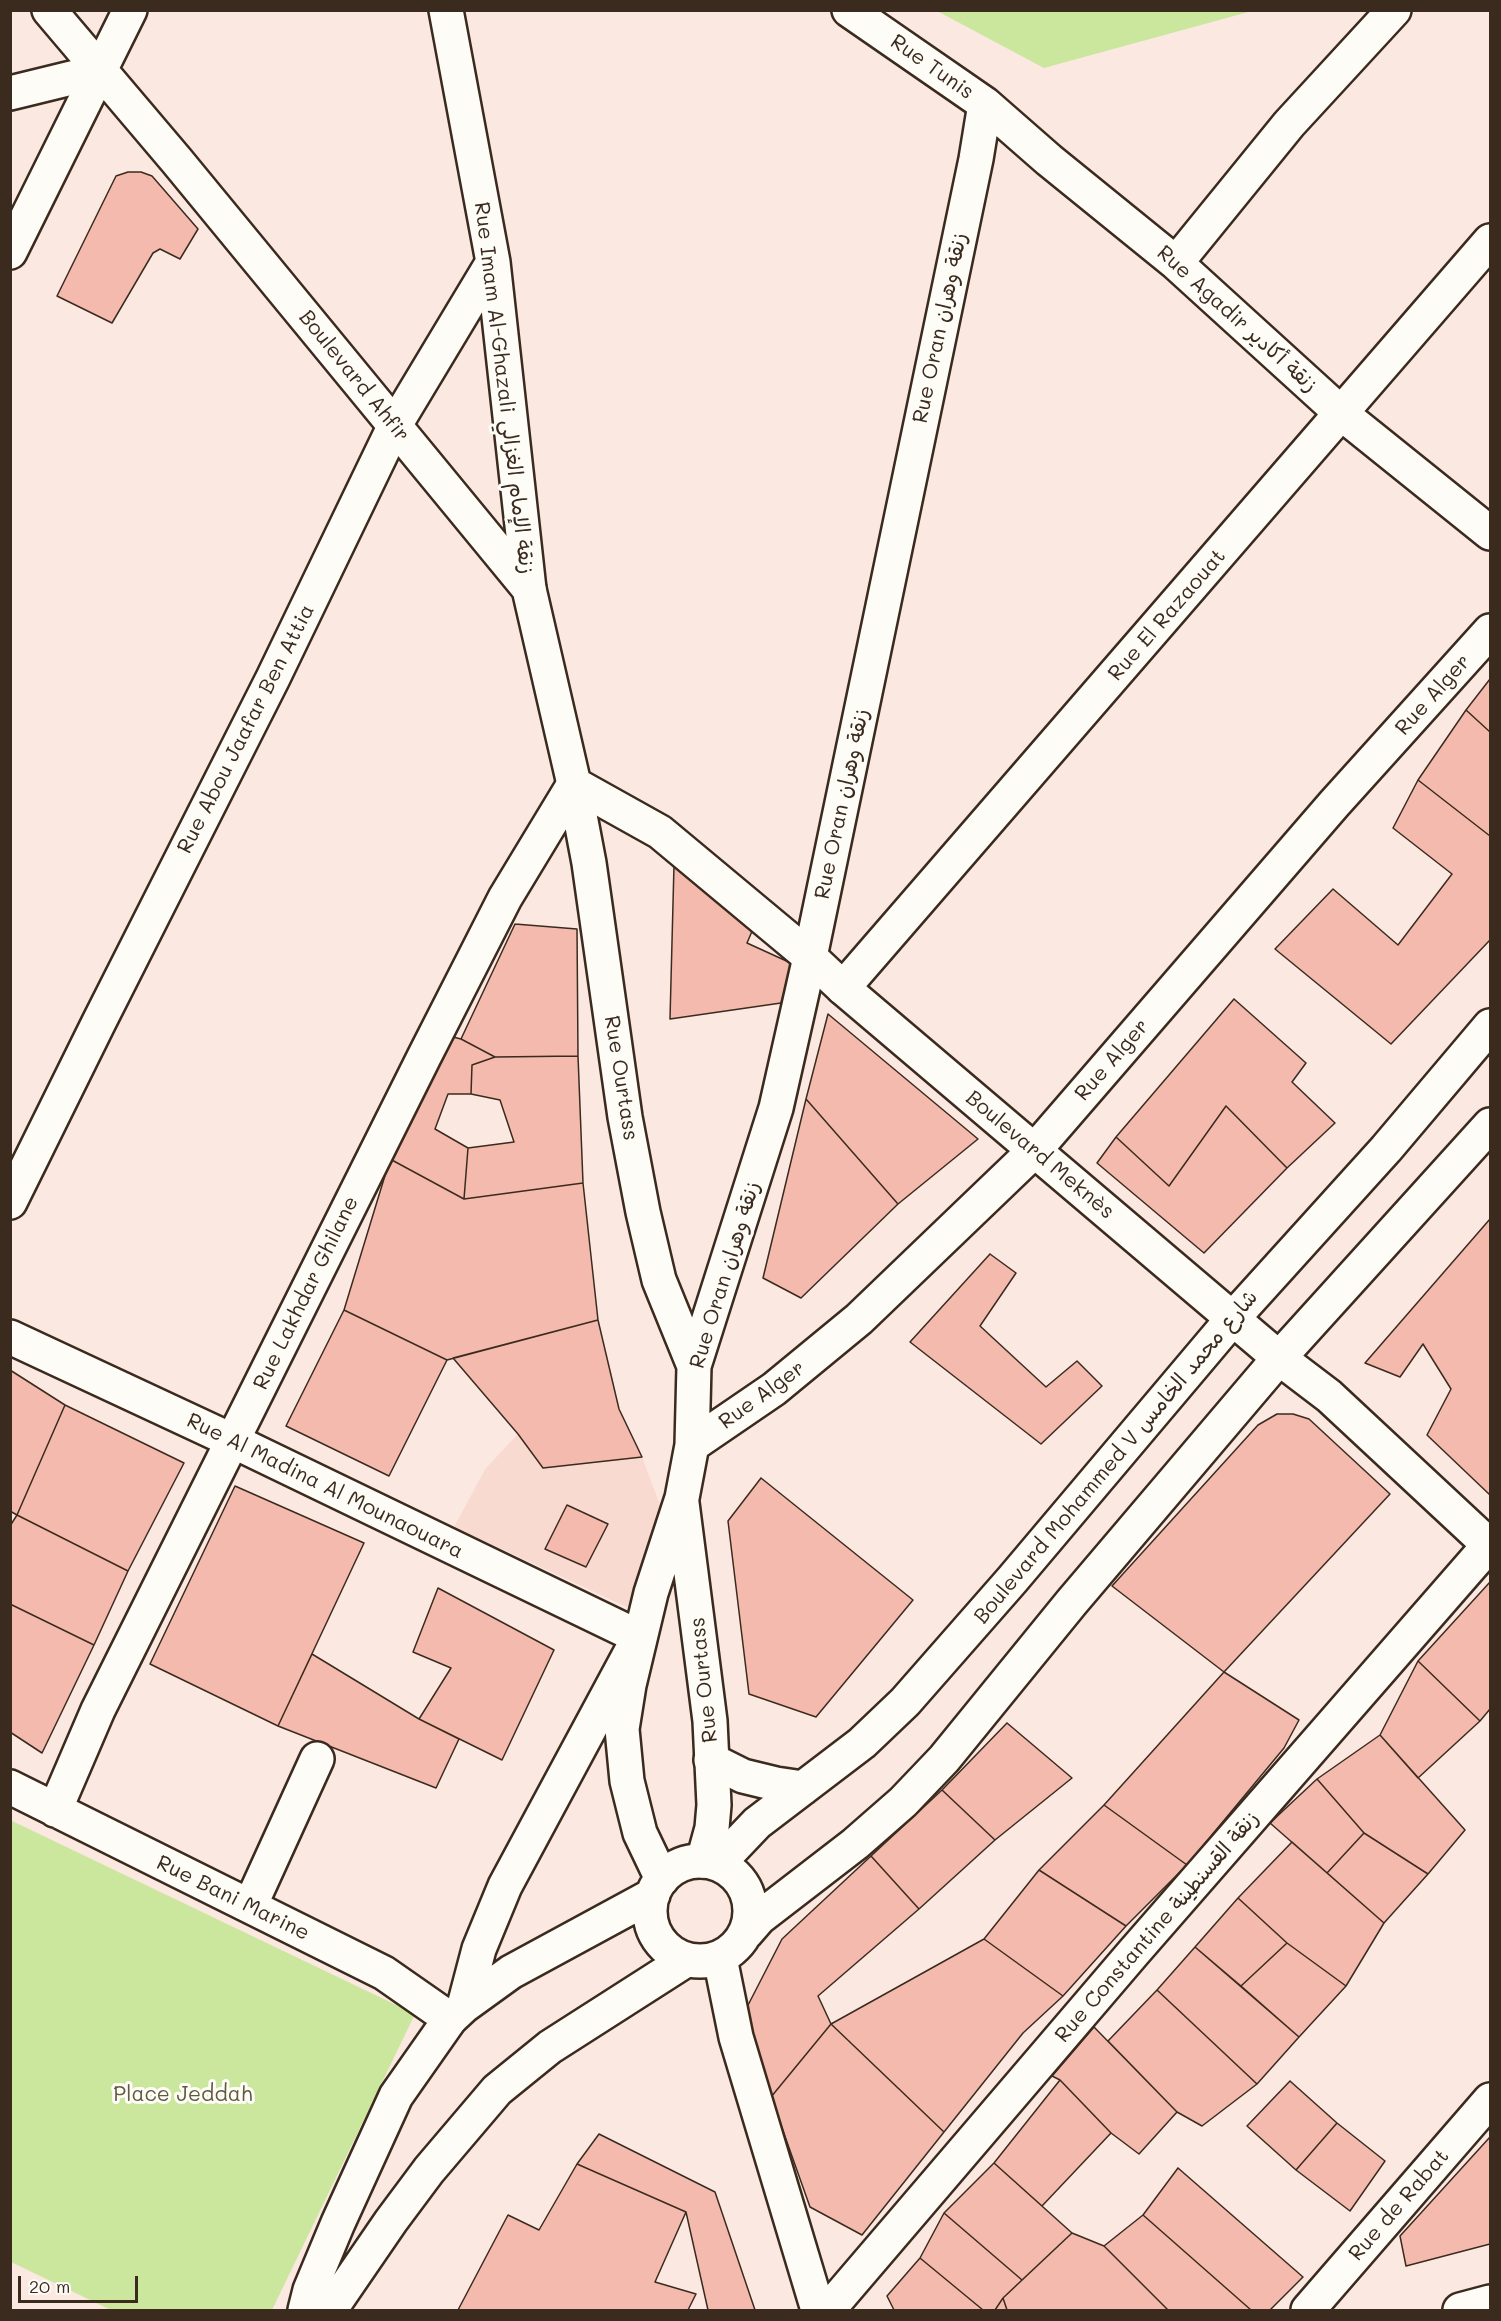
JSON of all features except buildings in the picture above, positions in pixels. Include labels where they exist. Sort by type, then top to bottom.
[{"type":"street","name":"Boulevard Ahfir","points":[[49,10],[177,160],[529,589],[574,784]]},
{"type":"street","points":[[10,252],[130,10]]},
{"type":"street","name":"Rue Imam Al-Ghazali زنقة الإمام الغزالي","points":[[446,10],[492,262],[529,589]]},
{"type":"street","name":"Rue Tunis","points":[[849,10],[985,104]]},
{"type":"street","points":[[1176,262],[1289,124],[1394,10]]},
{"type":"street","points":[[10,93],[100,71]]},
{"type":"street","name":"Rue Agadir زنقة أكادير","points":[[985,104],[1049,160],[1176,262],[1341,414],[1491,533]]},
{"type":"street","name":"Rue Oran زنقة وهران","points":[[682,1498],[692,1445],[694,1366],[776,1108],[810,957],[976,159],[985,104]]},
{"type":"street","name":"Rue El Razaouat","points":[[843,988],[1491,241]]},
{"type":"street","name":"Rue Abou Jaafar Ben Attia","points":[[10,1202],[273,678],[395,425],[492,262]]},
{"type":"street","name":"Rue Alger","points":[[692,1445],[774,1389],[859,1319],[1034,1151],[1334,804],[1491,631]]},
{"type":"street","name":"Boulevard Meknès","points":[[574,784],[660,832],[810,957],[843,988],[1034,1151],[1234,1317],[1279,1358],[1329,1396],[1490,1546]]},
{"type":"street","name":"Rue Ourtass","points":[[574,784],[589,863],[626,1117],[643,1212],[659,1280],[694,1366]]},
{"type":"street","name":"Rue Lakhdar Ghilane","points":[[55,1809],[98,1710],[505,898],[574,784]]},
{"type":"street","name":"Boulevard Mohammed V شارع محمد الخامس","points":[[711,1863],[757,1823],[862,1743],[905,1702],[1012,1580],[1234,1317],[1386,1149],[1491,1026]]},
{"type":"street","points":[[682,1498],[664,1548],[639,1637],[622,1729],[627,1781],[657,1887],[650,1911],[652,1927],[660,1941],[671,1953],[686,1960],[708,1961],[730,1952],[759,1918],[855,1844],[903,1802],[944,1759],[1071,1603],[1279,1358],[1491,1125]]},
{"type":"street","name":"Rue Al Madina Al Mounaouara","points":[[10,1337],[233,1441],[639,1637]]},
{"type":"street","name":"Rue Ourtass","points":[[682,1498],[710,1721],[714,1805],[711,1863]]},
{"type":"street","name":"Rue Constantine زنقة القسنطينة","points":[[828,2310],[1126,1961],[1490,1546]]},
{"type":"street","points":[[304,2310],[338,2223],[396,2096],[457,2012],[479,1949],[505,1886],[639,1637]]},
{"type":"street","points":[[250,1906],[317,1759]]},
{"type":"street","points":[[711,1760],[743,1776],[803,1788]]},
{"type":"street","name":"Rue Bani Marine","points":[[10,1787],[384,1973],[457,2012]]},
{"type":"street","points":[[457,2012],[511,1972],[657,1887],[674,1868],[688,1863],[711,1863],[737,1877],[748,1897],[751,1909],[746,1933]]},
{"type":"street","points":[[720,1958],[736,2037],[818,2310]]},
{"type":"street","points":[[330,2310],[429,2170],[497,2090],[550,2047],[686,1960]]},
{"type":"street","name":"Rue de Rabat","points":[[1308,2310],[1491,2100]]},
{"type":"street","points":[[1460,2310],[1491,2302]]},
{"type":"shaded area","points":[[518,1434],[543,1468],[642,1457],[666,1521],[629,1608],[454,1527],[486,1468]]},
{"type":"green space","points":[[937,11],[1252,11],[1044,68]]},
{"type":"green space","name":"Place Jeddah","points":[[10,1820],[415,2014],[272,2310],[111,2310],[11,2262]]}]
